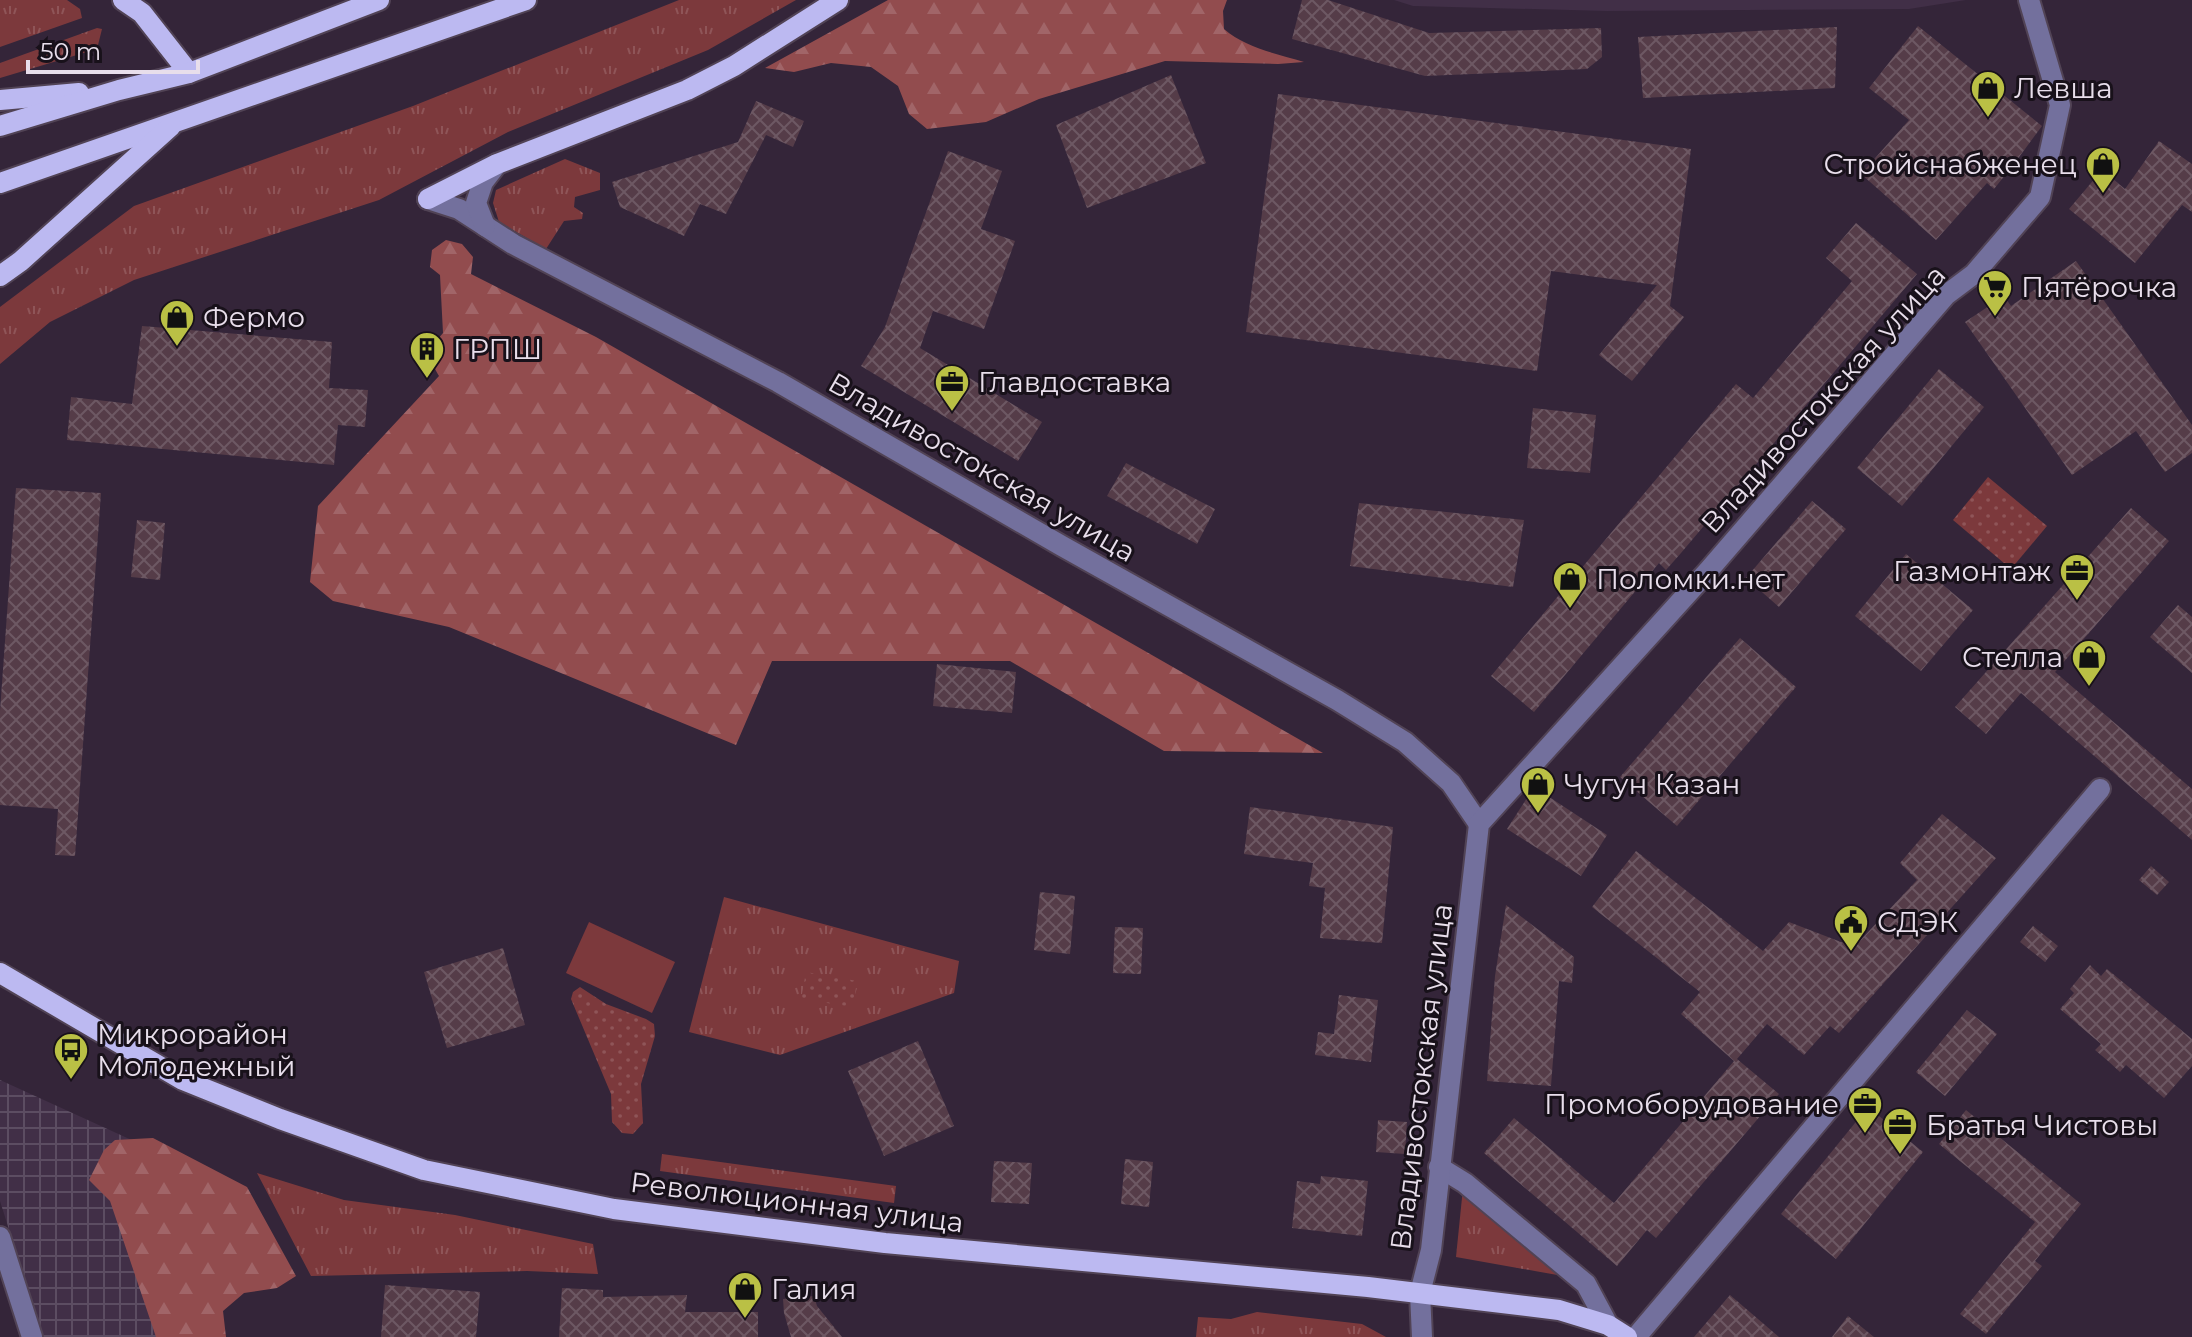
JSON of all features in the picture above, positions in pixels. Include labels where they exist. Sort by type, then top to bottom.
[{"type":"main road","points":[[123,0],[142,13],[189,73]]},
{"type":"main road","points":[[0,126],[119,90],[189,73],[379,0]]},
{"type":"main road","points":[[0,183],[526,0]]},
{"type":"main road","points":[[428,199],[497,164],[687,90],[734,66],[838,0]]},
{"type":"main road","points":[[0,100],[119,90]]},
{"type":"main road","points":[[0,276],[21,261],[178,120]]},
{"type":"main road","name":"Революционная улица","points":[[0,973],[183,1080],[280,1119],[424,1170],[614,1209],[885,1243],[1420,1293],[1559,1310],[1608,1325],[1627,1337]]},
{"type":"street","name":"Владивостокская улица","points":[[1422,1337],[1420,1293],[1431,1250],[1479,824],[1708,571],[1946,295],[1974,274],[2040,197],[2060,105],[2029,0]]},
{"type":"street","points":[[485,226],[476,203],[483,182],[497,164]]},
{"type":"street","name":"Владивостокская улица","points":[[428,199],[459,209],[513,244],[778,382],[1337,700],[1405,742],[1451,783],[1479,824]]},
{"type":"street","points":[[1636,1337],[2100,789]]},
{"type":"street","points":[[1439,1167],[1465,1183],[1586,1284],[1608,1325]]},
{"type":"street","points":[[0,1237],[32,1337]]},
{"type":"shaded area","points":[[1394,0],[1966,0],[1909,9],[1607,11],[1413,6]]},
{"type":"shaded area","points":[[0,1080],[136,1142],[207,1337],[43,1337],[0,1201]]},
{"type":"green space","points":[[0,0],[67,0],[80,9],[82,18],[0,47]]},
{"type":"green space","points":[[679,0],[796,0],[708,50],[508,132],[379,200],[134,280],[50,322],[0,364],[0,307],[134,206],[413,106]]},
{"type":"green space","points":[[888,0],[1227,0],[1223,11],[1224,29],[1252,46],[1304,62],[1165,61],[1039,99],[986,122],[927,129],[909,114],[898,86],[871,67],[831,63],[794,72],[765,68]]},
{"type":"green space","points":[[97,28],[102,29],[97,49],[0,78],[0,63]]},
{"type":"green space","points":[[565,159],[600,173],[600,190],[575,197],[574,207],[583,213],[582,219],[564,221],[546,249],[499,222],[493,203],[496,190]]},
{"type":"green space","points":[[446,240],[462,244],[473,257],[471,274],[596,337],[1323,753],[1164,751],[1010,661],[772,661],[736,745],[449,627],[333,601],[310,582],[318,506],[439,376],[432,354],[443,333],[440,275],[430,267],[432,250]]},
{"type":"green space","points":[[1988,477],[2047,526],[2011,569],[1953,520]]},
{"type":"green space","points":[[724,897],[959,961],[954,993],[780,1055],[689,1032]]},
{"type":"green space","points":[[589,922],[675,962],[652,1013],[566,973]]},
{"type":"green space","points":[[806,972],[857,981],[853,1007],[801,999]]},
{"type":"green space","points":[[580,987],[606,1004],[654,1024],[655,1036],[641,1084],[643,1123],[633,1134],[622,1133],[612,1122],[611,1094],[571,999],[573,992]]},
{"type":"green space","points":[[153,1138],[247,1187],[296,1276],[277,1288],[244,1293],[223,1311],[226,1337],[156,1337],[110,1201],[89,1180],[104,1150],[115,1140]]},
{"type":"green space","points":[[662,1154],[896,1186],[894,1203],[660,1171]]},
{"type":"green space","points":[[257,1173],[344,1200],[455,1215],[593,1244],[598,1274],[527,1271],[311,1276]]},
{"type":"green space","points":[[1463,1188],[1563,1276],[1456,1257]]},
{"type":"green space","points":[[1257,1312],[1362,1324],[1386,1337],[1196,1337],[1198,1317],[1231,1319]]},
{"type":"building","points":[[1302,0],[1328,0],[1429,33],[1601,28],[1602,57],[1587,69],[1425,76],[1292,39]]},
{"type":"building","points":[[1918,26],[2042,126],[2014,164],[2005,156],[2003,158],[2010,169],[1994,189],[1987,183],[1936,240],[1861,174],[1909,120],[1869,88]]},
{"type":"building","points":[[1837,27],[1835,88],[1643,98],[1638,37]]},
{"type":"building","points":[[1171,75],[1206,163],[1087,208],[1056,125]]},
{"type":"building","points":[[1278,94],[1691,149],[1670,306],[1684,317],[1632,381],[1599,355],[1657,285],[1551,271],[1537,371],[1246,332]]},
{"type":"building","points":[[756,101],[804,121],[793,147],[766,135],[726,214],[700,204],[684,236],[620,207],[612,182],[738,142]]},
{"type":"building","points":[[2159,141],[2192,164],[2192,212],[2182,205],[2135,263],[2069,209],[2102,170],[2125,189]]},
{"type":"building","points":[[948,151],[1002,171],[981,229],[1015,241],[984,329],[933,311],[920,348],[1042,422],[1018,461],[861,366],[885,327]]},
{"type":"building","points":[[1856,223],[1917,274],[1681,553],[1666,570],[1659,563],[1534,712],[1491,676],[1736,384],[1753,398],[1852,281],[1826,258]]},
{"type":"building","points":[[2076,261],[2192,425],[2192,453],[2165,472],[2136,431],[2072,475],[1965,322],[2004,296],[2011,306]]},
{"type":"building","points":[[142,326],[332,342],[329,388],[368,390],[365,427],[338,425],[334,465],[67,440],[71,397],[132,404]]},
{"type":"building","points":[[1939,369],[1984,407],[1902,506],[1857,468]]},
{"type":"building","points":[[1533,408],[1596,415],[1590,473],[1527,468]]},
{"type":"building","points":[[1126,463],[1215,509],[1197,544],[1107,496]]},
{"type":"building","points":[[16,488],[101,493],[75,856],[55,855],[58,809],[0,805],[0,711]]},
{"type":"building","points":[[1812,501],[1846,529],[1779,607],[1746,578]]},
{"type":"building","points":[[1359,503],[1524,520],[1513,587],[1350,566]]},
{"type":"building","points":[[2131,508],[2169,541],[2055,672],[2192,789],[2192,840],[2021,693],[1986,734],[1955,707]]},
{"type":"building","points":[[137,520],[165,523],[160,580],[131,577]]},
{"type":"building","points":[[1906,554],[1973,610],[1921,671],[1855,616]]},
{"type":"building","points":[[2178,605],[2192,617],[2192,673],[2150,637]]},
{"type":"building","points":[[1740,638],[1796,687],[1677,826],[1620,777]]},
{"type":"building","points":[[937,664],[1016,672],[1012,713],[933,706]]},
{"type":"building","points":[[1534,787],[1607,835],[1581,876],[1507,829]]},
{"type":"building","points":[[1250,807],[1393,827],[1382,943],[1320,938],[1325,888],[1309,886],[1313,863],[1244,854]]},
{"type":"building","points":[[1942,814],[1996,858],[1839,1033],[1830,1026],[1804,1055],[1767,1024],[1737,1059],[1779,1094],[1656,1238],[1647,1230],[1617,1266],[1484,1153],[1514,1118],[1614,1203],[1734,1061],[1681,1014],[1700,992],[1592,907],[1636,851],[1763,951],[1789,922],[1854,947],[1917,880],[1900,863]]},
{"type":"building","points":[[2151,866],[2169,882],[2157,895],[2139,880]]},
{"type":"building","points":[[1040,892],[1075,896],[1070,954],[1034,950]]},
{"type":"building","points":[[1506,905],[1574,957],[1572,983],[1559,981],[1551,1086],[1487,1081],[1495,976]]},
{"type":"building","points":[[2033,926],[2058,946],[2045,962],[2020,942]]},
{"type":"building","points":[[1115,927],[1143,928],[1141,974],[1113,973]]},
{"type":"building","points":[[503,948],[525,1025],[447,1048],[424,972]]},
{"type":"building","points":[[2090,965],[2101,976],[2107,969],[2192,1039],[2192,1066],[2164,1098],[2126,1065],[2120,1072],[2095,1050],[2101,1044],[2060,1009],[2074,993],[2070,989]]},
{"type":"building","points":[[1339,995],[1378,1000],[1371,1062],[1315,1055],[1318,1032],[1334,1034]]},
{"type":"building","points":[[1967,1010],[1997,1034],[1945,1096],[1916,1072]]},
{"type":"building","points":[[918,1041],[954,1126],[884,1156],[848,1071]]},
{"type":"building","points":[[1868,1107],[1923,1152],[1836,1259],[1781,1214]]},
{"type":"building","points":[[1966,1110],[2081,1204],[2035,1261],[2042,1266],[1986,1334],[1960,1314],[2035,1222],[1939,1144]]},
{"type":"building","points":[[1378,1120],[1407,1122],[1405,1154],[1376,1152]]},
{"type":"building","points":[[1125,1159],[1153,1162],[1149,1207],[1121,1204]]},
{"type":"building","points":[[994,1161],[1032,1163],[1029,1204],[991,1202]]},
{"type":"building","points":[[1321,1176],[1368,1181],[1362,1236],[1292,1228],[1297,1181],[1320,1184]]},
{"type":"building","points":[[385,1285],[480,1292],[476,1337],[381,1337]]},
{"type":"building","points":[[562,1288],[603,1290],[603,1297],[687,1295],[685,1312],[758,1312],[758,1337],[559,1337]]},
{"type":"building","points":[[1730,1295],[1779,1337],[1694,1337]]},
{"type":"building","points":[[814,1296],[817,1306],[842,1337],[791,1337],[783,1299]]},
{"type":"building","points":[[1848,1316],[1874,1337],[1832,1337]]},
{"type":"place","name":"Левша","points":[[1988,119]]},
{"type":"place","name":"Стройснабженец","points":[[2103,195]]},
{"type":"place","name":"Пятёрочка","points":[[1995,318]]},
{"type":"place","name":"Фермо","points":[[177,348]]},
{"type":"place","name":"ГРПШ","points":[[427,380]]},
{"type":"place","name":"Главдоставка","points":[[952,413]]},
{"type":"place","name":"Газмонтаж","points":[[2077,602]]},
{"type":"place","name":"Поломки.нет","points":[[1570,610]]},
{"type":"place","name":"Стелла","points":[[2089,688]]},
{"type":"place","name":"Чугун Казан","points":[[1538,815]]},
{"type":"place","name":"СДЭК","points":[[1851,953]]},
{"type":"place","name":"Микрорайон Молодежный","points":[[71,1081]]},
{"type":"place","name":"Промоборудование","points":[[1865,1135]]},
{"type":"place","name":"Братья Чистовы","points":[[1900,1156]]},
{"type":"place","name":"Галия","points":[[745,1320]]}]
